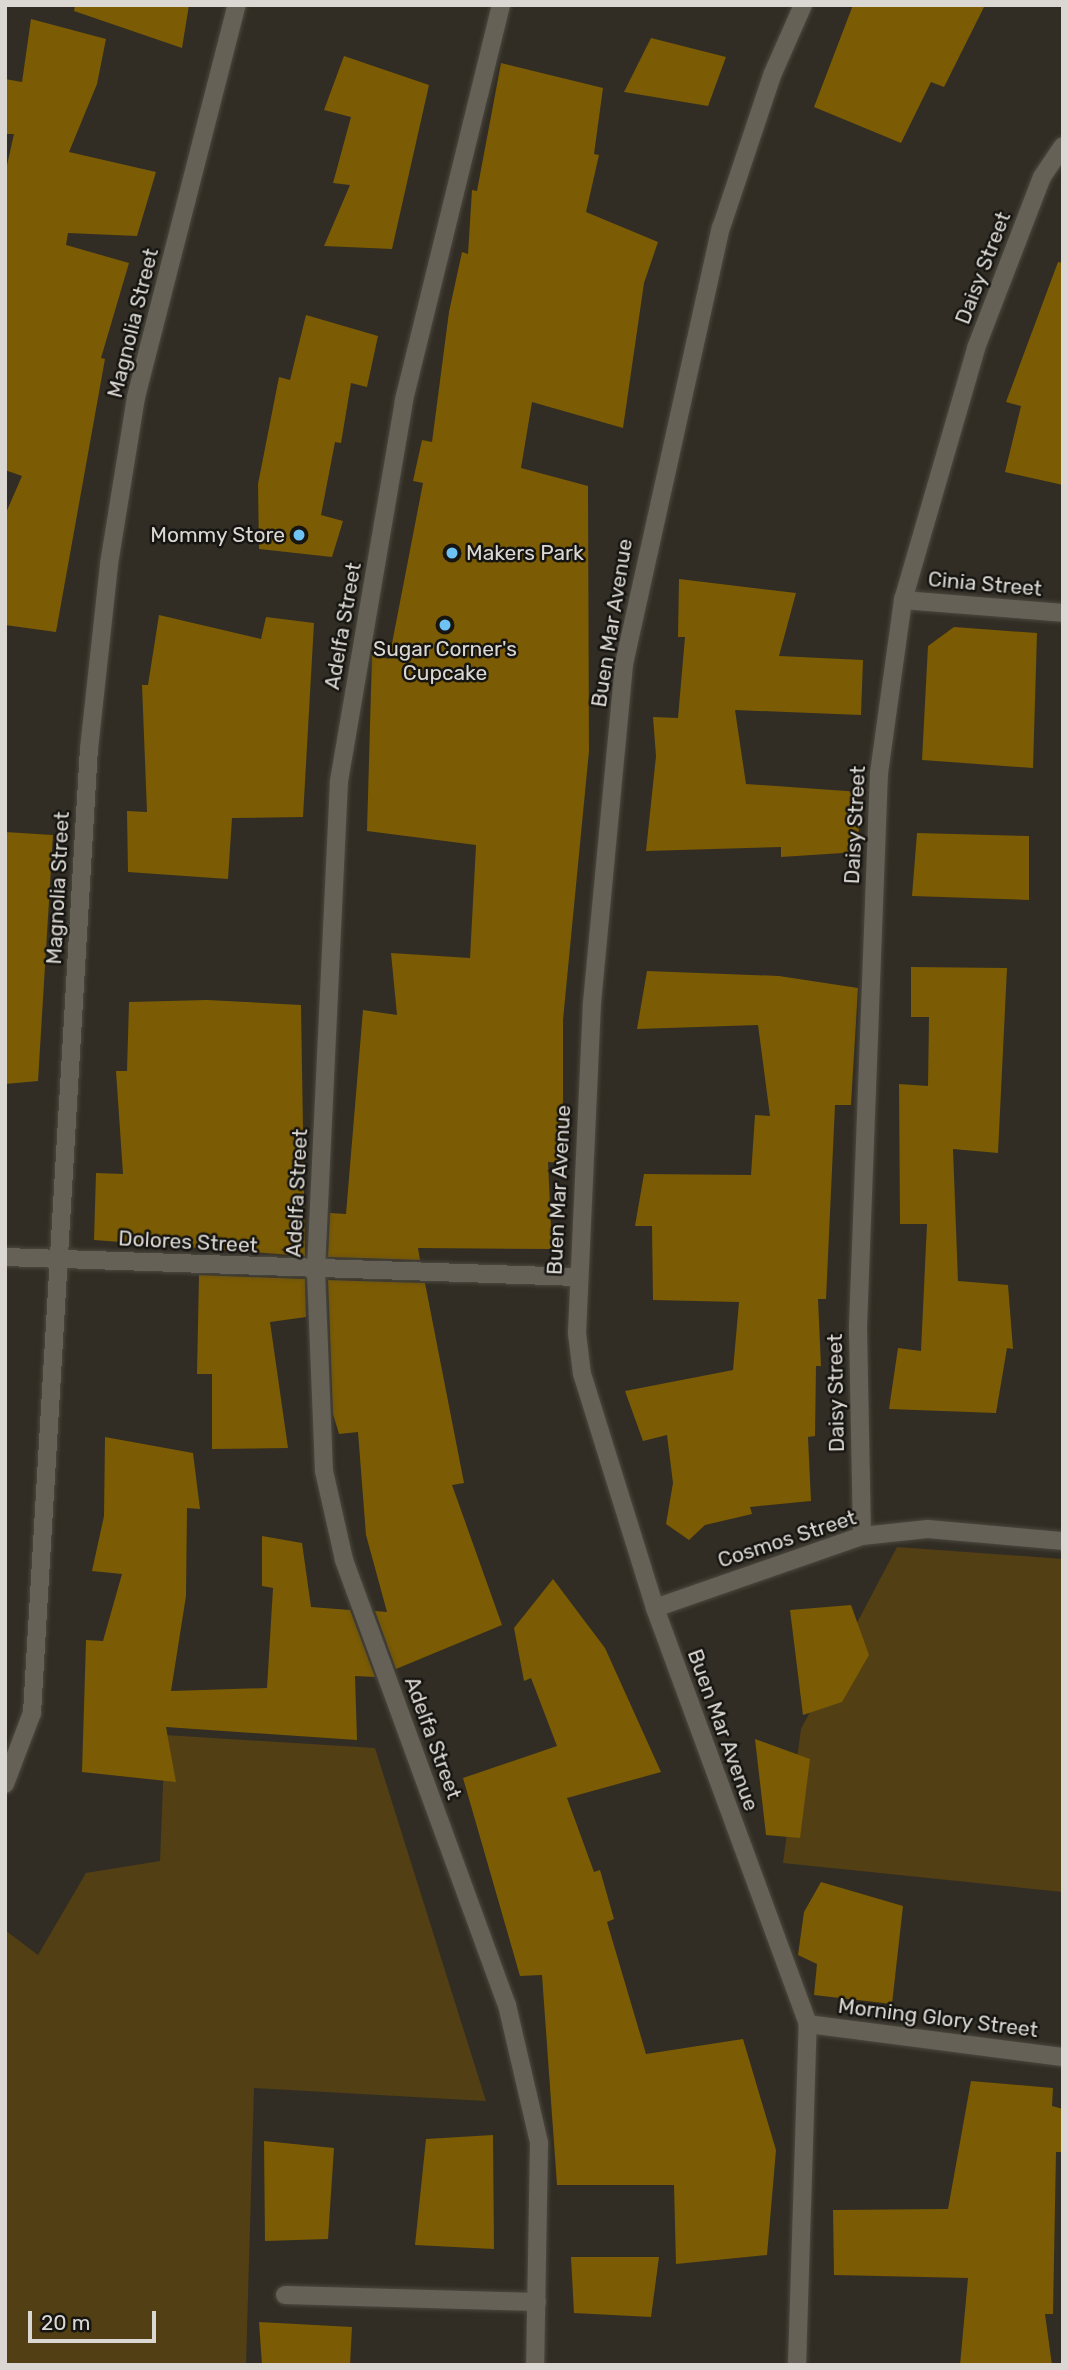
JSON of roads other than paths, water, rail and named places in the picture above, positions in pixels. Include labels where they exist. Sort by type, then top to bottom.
[{"type":"street","name":"Magnolia Street","points":[[5,1784],[32,1713],[89,749],[109,564],[136,397],[237,5]]},
{"type":"street","name":"Adelfa Street","points":[[501,5],[404,401],[339,781],[316,1272],[324,1471],[344,1560],[507,2005],[539,2143],[535,2365]]},
{"type":"street","name":"Buen Mar Avenue","points":[[797,2365],[808,2024],[655,1608],[582,1374],[577,1276],[592,1003],[624,664],[721,228],[773,73],[803,5]]},
{"type":"street","name":"Daisy Street","points":[[862,1536],[858,1325],[879,773],[904,600],[976,348],[1042,177],[1063,146]]},
{"type":"street","name":"Cinia Street","points":[[904,600],[1063,613]]},
{"type":"street","name":"Dolores Street","points":[[5,1257],[316,1272],[577,1276]]},
{"type":"street","name":"Cosmos Street","points":[[655,1608],[862,1536],[928,1529],[1063,1541]]},
{"type":"street","name":"Morning Glory Street","points":[[808,2024],[1063,2057]]},
{"type":"street","points":[[285,2295],[537,2302]]},
{"type":"place","name":"Mommy Store","points":[[299,535]]},
{"type":"place","name":"Makers Park","points":[[452,553]]},
{"type":"place","name":"Sugar Corner's Cupcake","points":[[445,625]]}]
